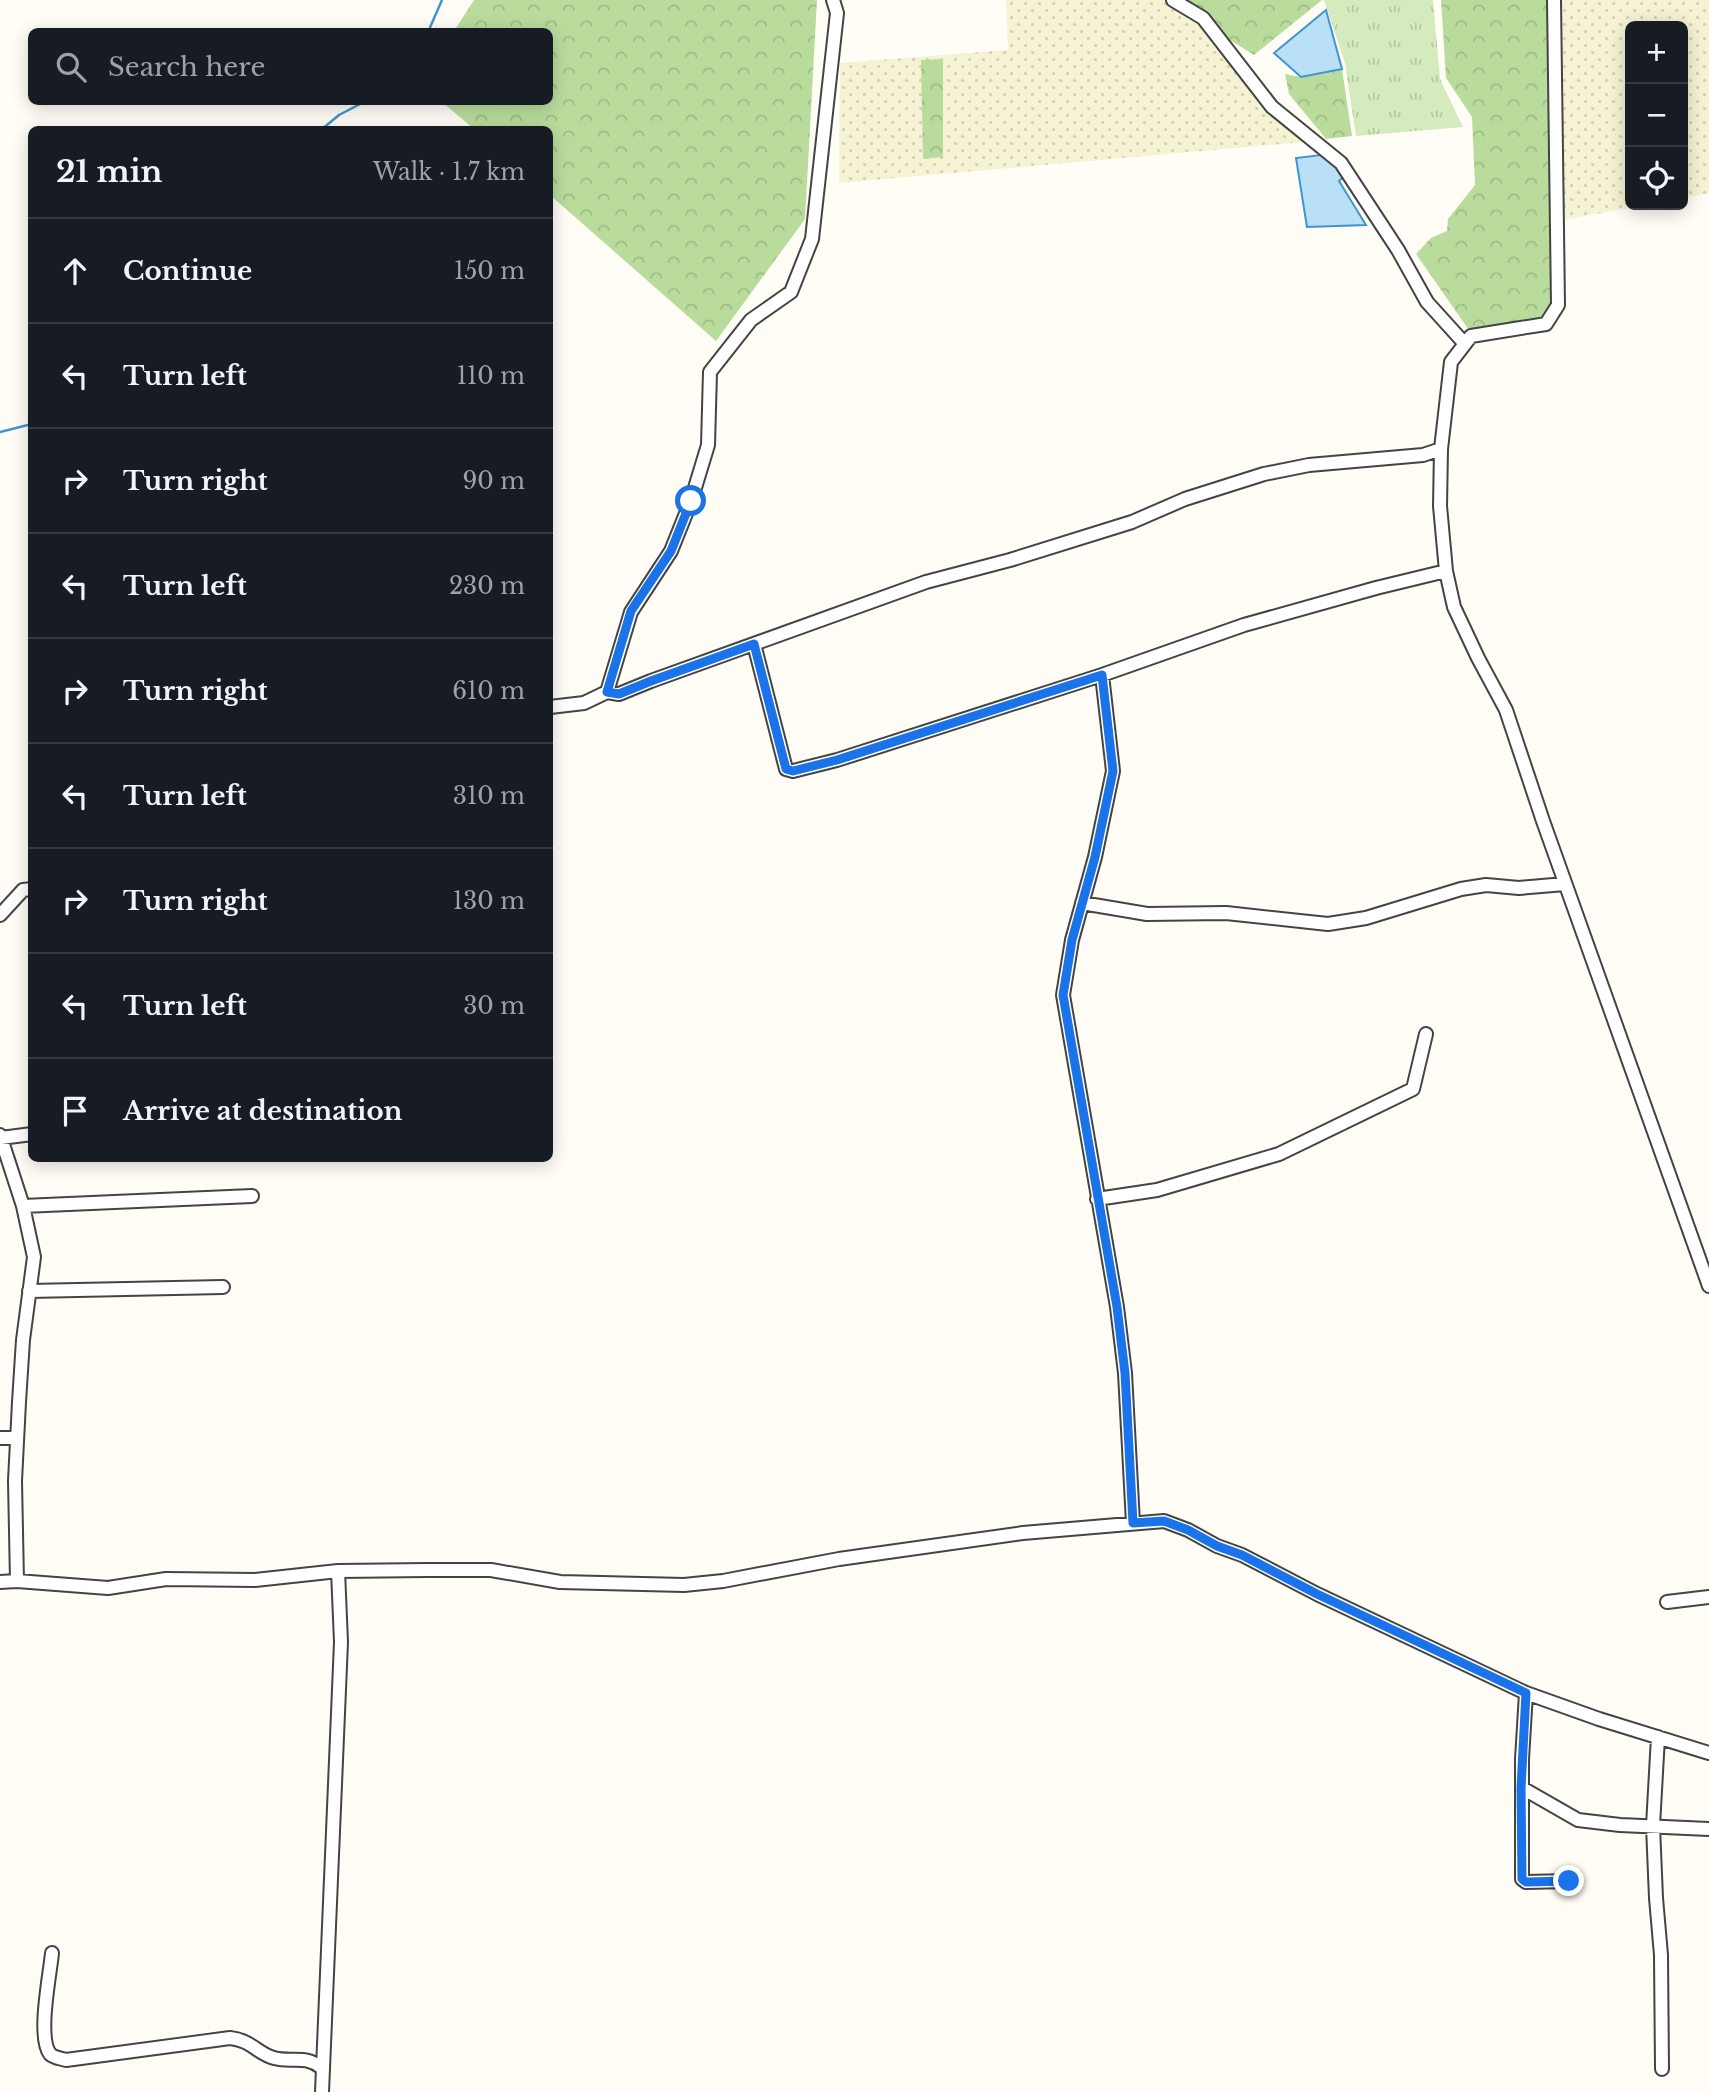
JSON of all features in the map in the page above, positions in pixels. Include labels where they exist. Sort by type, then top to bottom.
[{"type":"street","points":[[607,692],[631,611],[671,551],[691,501],[708,445],[710,372],[751,320],[791,292],[812,239],[837,13],[833,0]]},
{"type":"street","points":[[1173,0],[1202,18],[1272,107],[1341,163],[1398,250],[1427,302],[1465,344]]},
{"type":"street","points":[[1554,0],[1558,305],[1546,324],[1471,336],[1451,362],[1441,449],[1440,506],[1446,571],[1454,607],[1506,710],[1565,884],[1709,1286]]},
{"type":"street","points":[[553,707],[584,703],[607,692],[619,694],[926,582],[1132,522],[1185,499],[1264,474],[1309,465],[1423,454],[1441,449]]},
{"type":"street","points":[[754,644],[786,769],[793,771],[837,760],[1102,675],[1244,625],[1446,571]]},
{"type":"street","points":[[1102,675],[1113,771],[1095,857],[1072,940],[1063,995],[1117,1307],[1125,1373],[1133,1523]]},
{"type":"street","points":[[1082,903],[1147,914],[1226,913],[1328,923],[1366,918],[1461,888],[1519,888],[1565,884]]},
{"type":"street","points":[[0,915],[23,890],[28,889]]},
{"type":"street","points":[[1097,1199],[1157,1190],[1279,1154],[1413,1089],[1426,1034]]},
{"type":"street","points":[[17,1581],[17,1438],[23,1340],[34,1257],[23,1206],[1,1136],[28,1134]]},
{"type":"street","points":[[23,1206],[251,1196]]},
{"type":"street","points":[[29,1291],[223,1287]]},
{"type":"street","points":[[0,1438],[17,1438]]},
{"type":"street","points":[[0,1582],[108,1588],[166,1579],[255,1580],[338,1571],[491,1570],[560,1582],[684,1585],[1023,1532],[1164,1521],[1242,1555],[1317,1594],[1526,1693],[1709,1753]]},
{"type":"street","points":[[321,2092],[341,1642],[338,1571]]},
{"type":"street","points":[[1667,1602],[1709,1597]]},
{"type":"street","points":[[1526,1693],[1521,1788],[1522,1879],[1526,1882],[1569,1881]]},
{"type":"street","points":[[1658,1737],[1653,1826],[1661,1955],[1662,2069]]},
{"type":"street","points":[[1521,1788],[1578,1820],[1620,1825],[1709,1829]]},
{"type":"street","points":[[52,1953],[44,2027],[48,2051],[53,2057],[65,2060],[230,2038],[241,2039],[273,2058],[313,2061],[322,2068]]},
{"type":"shaded area","points":[[1006,0],[1164,0],[1198,21],[1266,109],[1304,142],[839,183],[840,63],[1008,50]]},
{"type":"shaded area","points":[[1555,0],[1709,0],[1709,193],[1688,197],[1688,21],[1625,21],[1625,209],[1563,220]]},
{"type":"green space","points":[[474,0],[817,0],[805,219],[716,341],[553,198],[553,126],[470,126],[446,105],[553,105],[553,28],[456,28]]},
{"type":"green space","points":[[1166,0],[1322,0],[1254,55]]},
{"type":"green space","points":[[1324,0],[1433,0],[1440,79],[1463,127],[1356,136],[1345,63]]},
{"type":"green space","points":[[1441,0],[1554,0],[1558,305],[1546,324],[1471,333],[1416,254],[1431,238],[1447,231],[1448,219],[1475,185],[1472,117],[1446,78]]},
{"type":"green space","points":[[943,59],[943,157],[923,159],[921,60]]},
{"type":"green space","points":[[1342,69],[1352,136],[1326,139],[1289,94],[1285,74],[1301,77]]},
{"type":"water","points":[[1326,10],[1342,69],[1301,77],[1274,53]]},
{"type":"water","points":[[1329,154],[1347,174],[1339,181],[1366,225],[1307,227],[1296,158]]},
{"type":"waterway","points":[[430,28],[442,0]]},
{"type":"waterway","points":[[326,126],[358,105]]},
{"type":"waterway","points":[[0,432],[28,425]]},
{"type":"route","points":[[691,501],[671,551],[631,611],[607,692],[619,694],[754,644],[786,769],[793,771],[837,760],[1102,675],[1113,771],[1095,857],[1072,940],[1063,995],[1117,1307],[1125,1373],[1133,1523],[1164,1521],[1188,1530],[1526,1693],[1521,1788],[1522,1879],[1526,1882],[1569,1881]]}]
